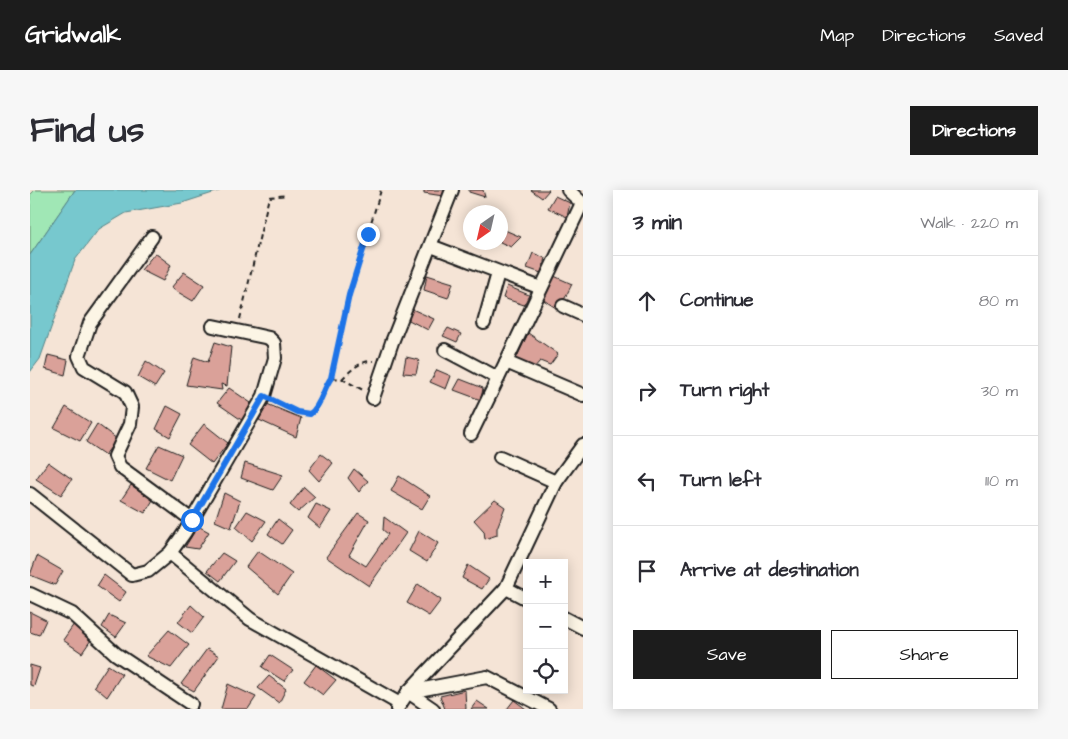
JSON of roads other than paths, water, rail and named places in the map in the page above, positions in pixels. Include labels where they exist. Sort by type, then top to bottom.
[{"type":"street","points":[[373,398],[452,190]]},
{"type":"street","points":[[471,434],[582,202],[568,190]]},
{"type":"street","points":[[152,237],[90,323],[79,356],[84,367],[125,392],[132,407],[130,424],[115,456],[120,467],[192,520]]},
{"type":"street","points":[[431,246],[541,288]]},
{"type":"street","points":[[484,323],[498,273]]},
{"type":"street","points":[[563,306],[583,315]]},
{"type":"street","points":[[30,494],[132,575],[148,571],[170,553],[192,520],[264,396],[275,358],[274,343],[269,338],[213,326]]},
{"type":"street","points":[[444,350],[498,378]]},
{"type":"street","points":[[506,362],[583,395]]},
{"type":"street","points":[[170,553],[250,620],[398,706],[408,692],[506,588],[556,482],[583,445]]},
{"type":"street","points":[[500,457],[556,482]]},
{"type":"street","points":[[506,588],[523,597]]},
{"type":"street","points":[[30,594],[72,614],[116,654],[191,704]]},
{"type":"street","points":[[568,620],[583,628]]},
{"type":"street","points":[[408,692],[487,677],[549,709]]},
{"type":"street","points":[[408,692],[434,709]]},
{"type":"water","points":[[75,190],[222,190],[182,203],[126,213],[99,229],[75,260],[40,359],[30,372],[30,255]]}]
